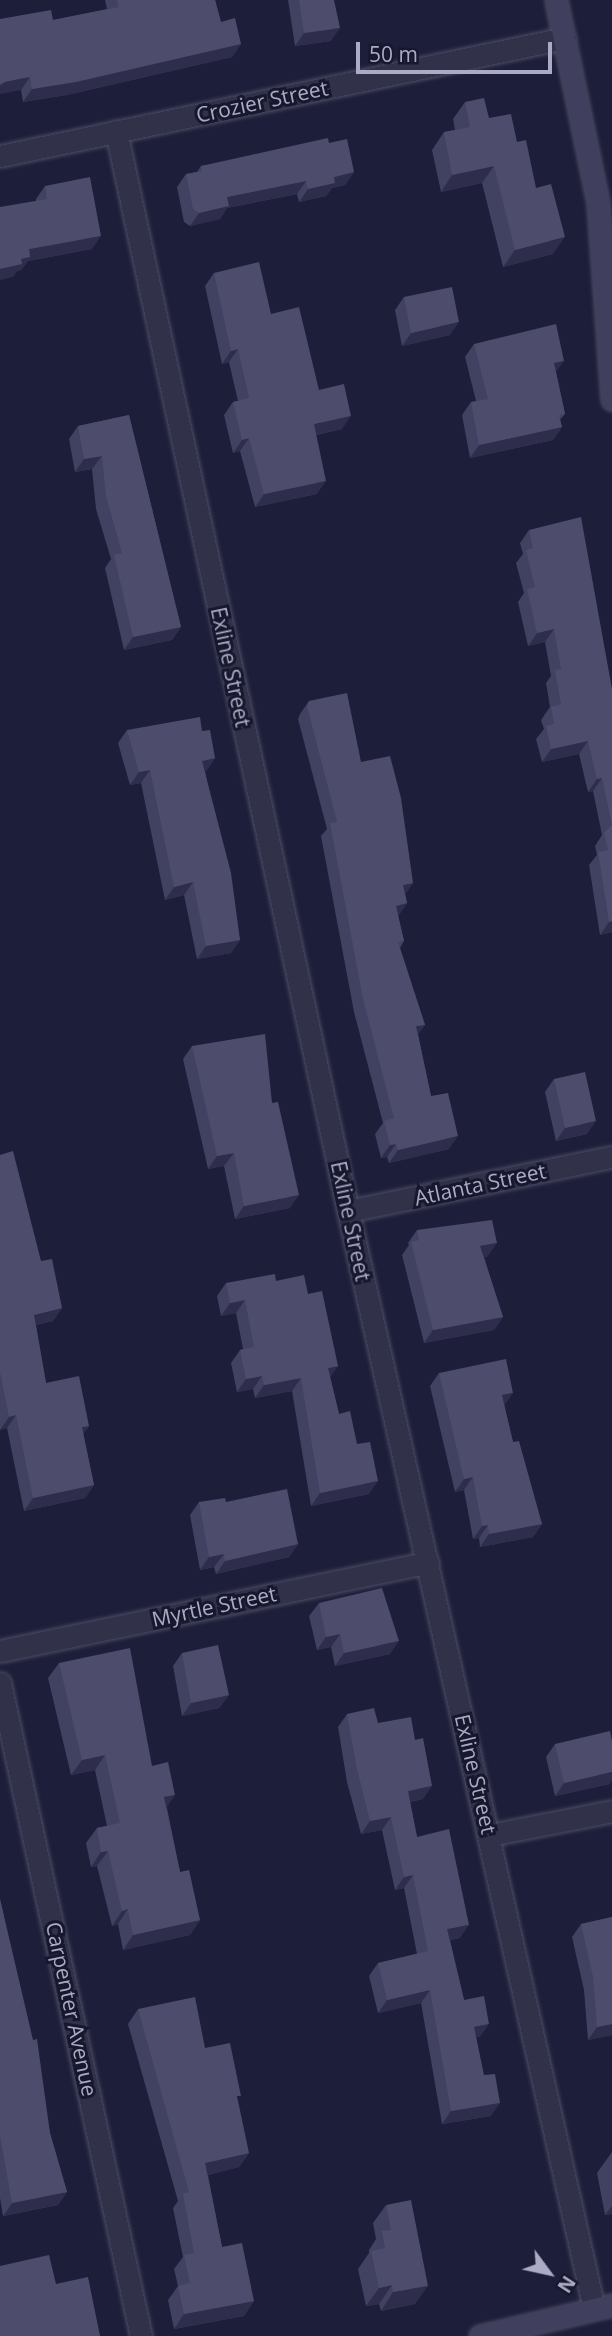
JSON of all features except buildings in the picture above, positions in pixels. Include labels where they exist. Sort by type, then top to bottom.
[{"type":"street","points":[[556,0],[598,203],[608,286],[612,400]]},
{"type":"street","name":"Crozier Street","points":[[0,156],[565,38]]},
{"type":"street","name":"Exline Street","points":[[116,131],[348,1211],[491,1835],[603,2307]]},
{"type":"street","name":"Atlanta Street","points":[[348,1211],[612,1157]]},
{"type":"street","name":"Myrtle Street","points":[[0,1651],[428,1562]]},
{"type":"street","name":"Carpenter Avenue","points":[[0,1683],[141,2336]]},
{"type":"street","points":[[491,1835],[612,1811]]},
{"type":"street","points":[[480,2336],[603,2307]]}]
